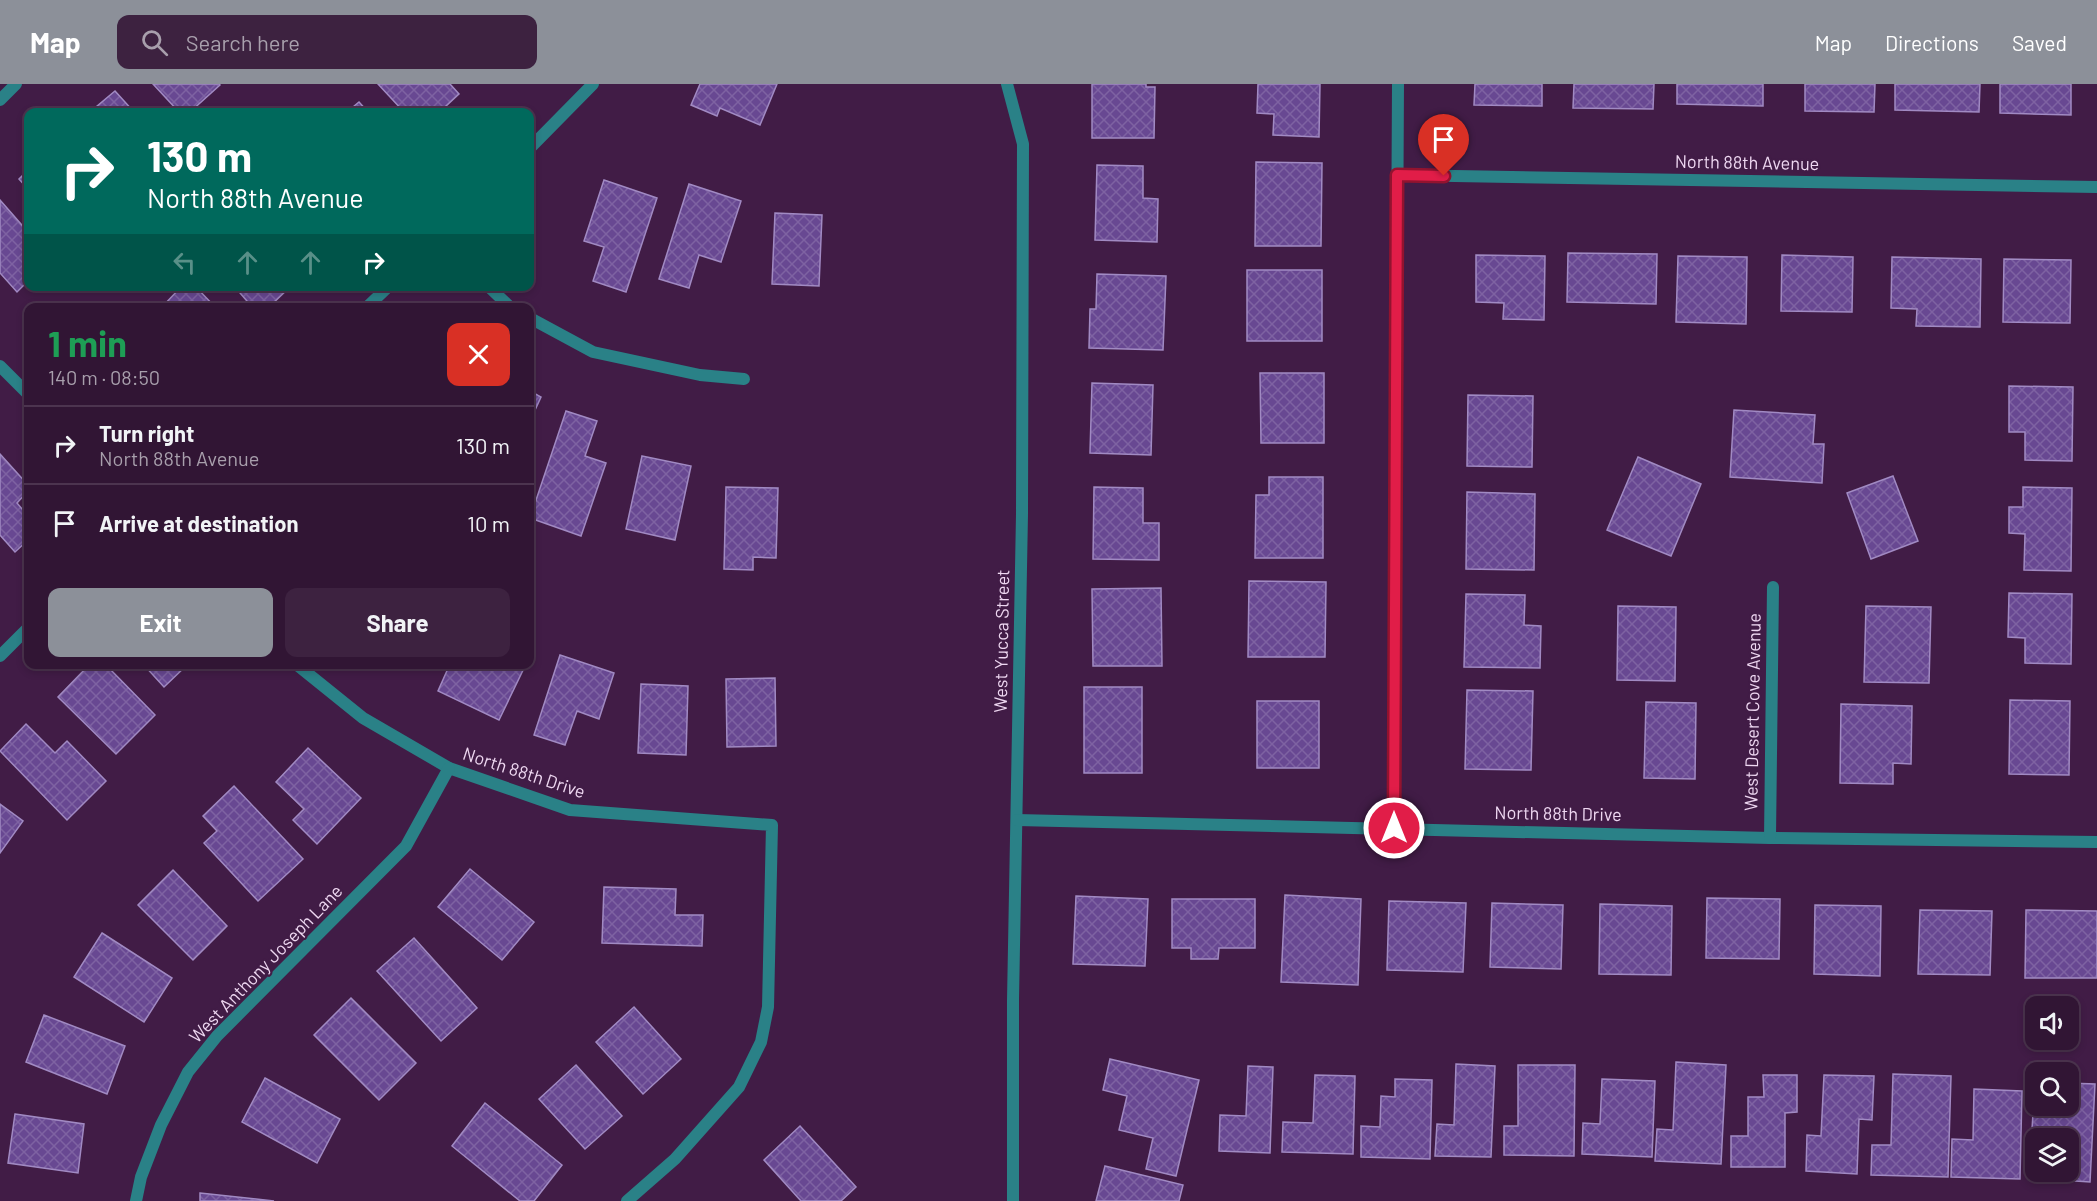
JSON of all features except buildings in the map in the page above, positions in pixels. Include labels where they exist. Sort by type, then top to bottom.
[{"type":"street","points":[[0,99],[16,84]]},
{"type":"street","points":[[534,144],[593,84]]},
{"type":"street","name":"West Yucca Street","points":[[1007,84],[1023,144],[1022,513],[1013,1000],[1013,1201]]},
{"type":"street","points":[[1394,828],[1398,84]]},
{"type":"street","name":"North 88th Avenue","points":[[1397,175],[2097,188]]},
{"type":"street","points":[[371,303],[384,291]]},
{"type":"street","points":[[493,291],[506,303]]},
{"type":"street","points":[[534,320],[593,352],[700,375],[744,379]]},
{"type":"street","points":[[0,366],[24,390]]},
{"type":"street","name":"West Desert Cove Avenue","points":[[1770,838],[1773,587]]},
{"type":"street","points":[[0,656],[24,632]]},
{"type":"street","name":"North 88th Drive","points":[[302,669],[363,718],[449,768],[570,810],[772,825],[768,1007],[761,1042],[739,1087],[675,1159],[627,1201]]},
{"type":"street","name":"West Anthony Joseph Lane","points":[[136,1201],[141,1177],[161,1125],[188,1072],[217,1036],[406,846],[449,768]]},
{"type":"street","name":"North 88th Drive","points":[[1017,820],[1770,838],[2097,842]]},
{"type":"route","points":[[1394,828],[1397,175],[1444,176]]}]
